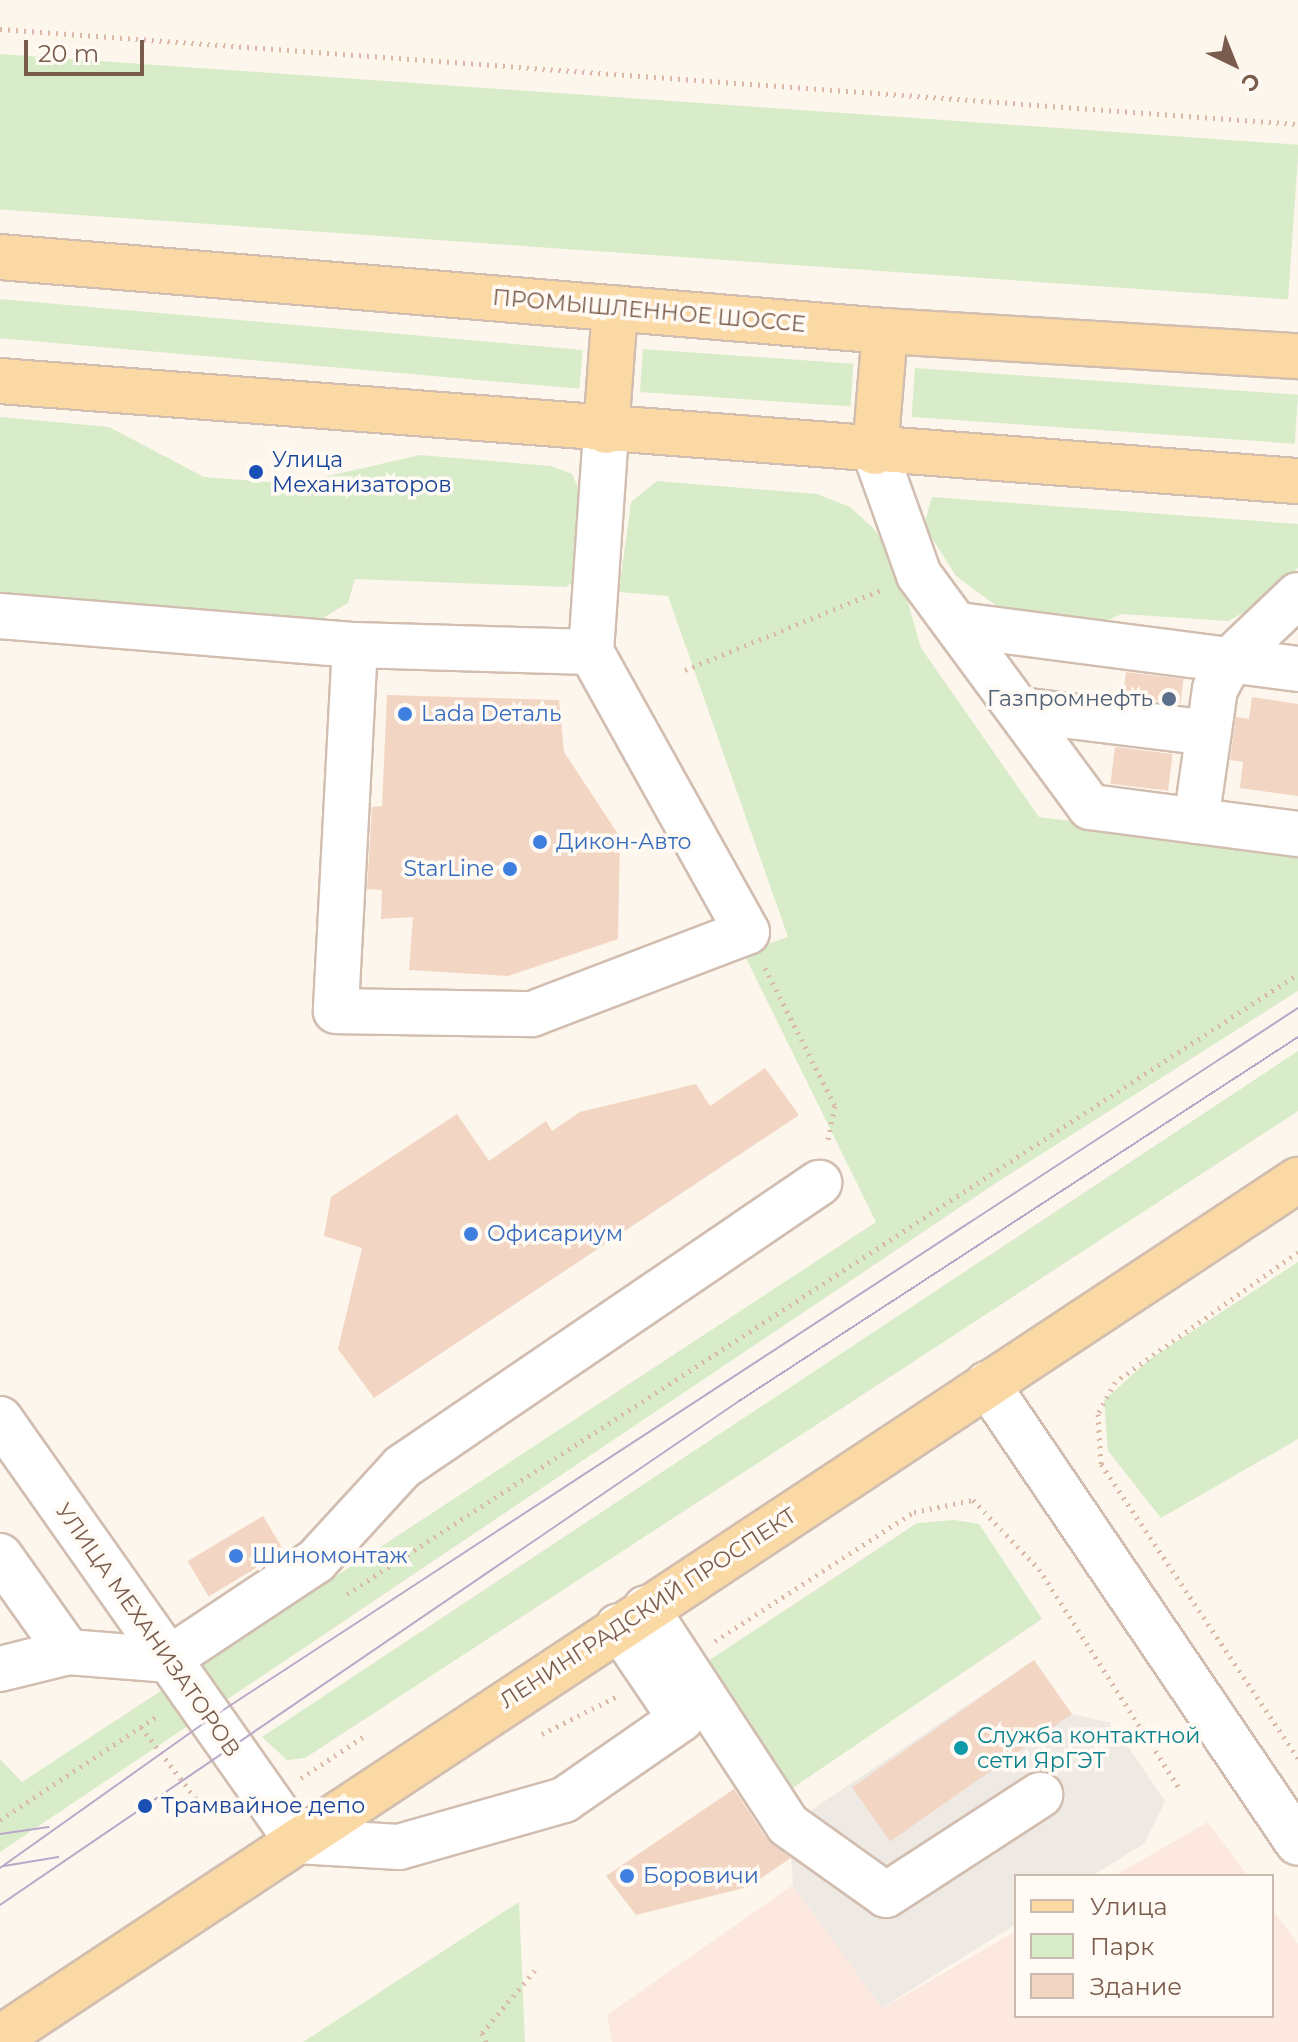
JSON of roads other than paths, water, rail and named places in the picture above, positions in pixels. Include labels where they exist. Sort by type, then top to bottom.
[{"type":"main road","name":"ПРОМЫШЛЕННОЕ ШОССЕ","points":[[0,257],[885,331],[1298,356]]},
{"type":"main road","points":[[606,431],[615,308]]},
{"type":"main road","points":[[875,452],[885,331]]},
{"type":"main road","points":[[0,381],[875,452],[1298,481]]},
{"type":"main road","name":"ЛЕНИНГРАДСКИЙ ПРОСПЕКТ","points":[[0,2038],[632,1617],[1298,1180]]},
{"type":"street","points":[[355,645],[336,1011],[532,1014],[747,932],[591,652],[606,431]]},
{"type":"street","points":[[875,452],[919,575],[959,625],[1090,807],[1298,834]]},
{"type":"street","points":[[1196,821],[1215,689],[1232,658],[1298,595]]},
{"type":"street","points":[[0,616],[355,645],[591,652]]},
{"type":"street","points":[[959,625],[1091,647],[1122,640],[1298,669]]},
{"type":"street","points":[[1020,710],[1209,733]]},
{"type":"street","points":[[0,1669],[68,1652],[180,1677],[316,1561],[402,1467],[819,1183]]},
{"type":"street","points":[[987,1384],[1298,1843]]},
{"type":"street","name":"УЛИЦА МЕХАНИЗАТОРОВ","points":[[0,1419],[297,1841]]},
{"type":"street","points":[[0,1556],[68,1652]]},
{"type":"street","points":[[632,1617],[667,1670],[788,1825],[886,1895],[1040,1795]]},
{"type":"street","points":[[297,1841],[399,1847],[564,1800],[681,1719],[667,1670]]},
{"type":"tram line","points":[[0,1868],[211,1718],[1298,1008]]},
{"type":"tram line","points":[[0,1905],[739,1401],[1298,1037]]},
{"type":"tram line","points":[[0,1834],[49,1827]]},
{"type":"tram line","points":[[4,1866],[58,1857]]},
{"type":"place","name":"Улица Механизаторов","points":[[256,472]]},
{"type":"place","name":"Газпромнефть","points":[[1169,699]]},
{"type":"place","name":"Lada Dеталь","points":[[405,714]]},
{"type":"place","name":"Дикон-Авто","points":[[540,842]]},
{"type":"place","name":"StarLine","points":[[510,869]]},
{"type":"place","name":"Офисариум","points":[[471,1234]]},
{"type":"place","name":"Шиномонтаж","points":[[236,1556]]},
{"type":"place","name":"Служба контактной сети ЯрГЭТ","points":[[961,1748]]},
{"type":"place","name":"Трамвайное депо","points":[[145,1806]]},
{"type":"place","name":"Боровичи","points":[[627,1876]]}]
